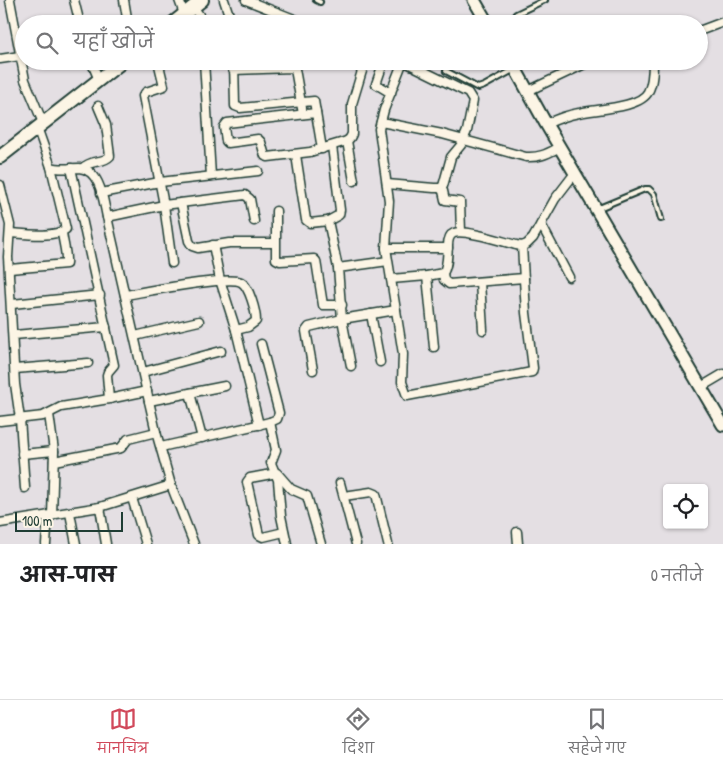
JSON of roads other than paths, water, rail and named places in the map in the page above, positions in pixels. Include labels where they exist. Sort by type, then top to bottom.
[{"type":"main road","points":[[183,15],[193,7]]},
{"type":"main road","points":[[0,157],[112,70]]},
{"type":"street","points":[[10,0],[15,28]]},
{"type":"street","points":[[74,0],[78,15]]},
{"type":"street","points":[[124,0],[126,15]]},
{"type":"street","points":[[179,0],[193,7]]},
{"type":"street","points":[[224,0],[229,15]]},
{"type":"street","points":[[246,0],[284,15]]},
{"type":"street","points":[[474,0],[483,15]]},
{"type":"street","points":[[708,28],[723,22]]},
{"type":"street","points":[[0,59],[15,57]]},
{"type":"street","points":[[10,233],[45,234],[62,232],[67,226],[23,70]]},
{"type":"street","points":[[95,70],[99,80]]},
{"type":"street","points":[[160,70],[164,86],[146,92],[143,96],[164,205],[172,263]]},
{"type":"street","points":[[205,70],[211,176]]},
{"type":"street","points":[[234,70],[234,103],[236,108],[314,101],[322,149]]},
{"type":"street","points":[[295,70],[303,114]]},
{"type":"street","points":[[316,113],[227,123],[224,127],[227,143],[258,139],[261,142],[265,156],[268,157],[296,155],[347,141],[352,134],[352,104],[362,70]]},
{"type":"street","points":[[381,70],[376,84],[390,93]]},
{"type":"street","points":[[399,70],[381,122],[380,140],[389,201],[386,248],[403,354],[402,382],[407,396],[528,374],[533,368],[526,313],[522,246]]},
{"type":"street","points":[[421,70],[468,93],[473,101],[464,139],[451,157],[445,182],[440,188]]},
{"type":"street","points":[[516,70],[723,425]]},
{"type":"street","points":[[528,91],[572,70]]},
{"type":"street","points":[[546,124],[566,116],[630,104],[641,100],[648,93],[652,82],[653,70]]},
{"type":"street","points":[[83,168],[87,164],[104,160],[110,156],[106,125],[98,106]]},
{"type":"street","points":[[381,122],[464,139],[526,157],[535,158],[543,156],[560,147]]},
{"type":"street","points":[[347,141],[354,181]]},
{"type":"street","points":[[296,155],[306,220],[310,223],[328,222],[339,215],[340,210],[332,146]]},
{"type":"street","points":[[51,167],[56,169],[83,168],[95,177],[101,192],[135,336],[148,401],[170,485],[194,544]]},
{"type":"street","points":[[71,168],[114,365],[107,375],[110,399]]},
{"type":"street","points":[[101,192],[160,182],[258,171]]},
{"type":"street","points":[[524,278],[450,284],[444,280],[443,273],[446,268],[448,240],[451,235],[461,232],[522,246],[528,244],[555,199],[575,173]]},
{"type":"street","points":[[387,184],[440,188]]},
{"type":"street","points":[[0,185],[8,212],[10,233],[8,245],[16,392],[25,488]]},
{"type":"street","points":[[440,188],[443,191],[444,200],[460,202],[461,232]]},
{"type":"street","points":[[107,217],[164,205],[248,196],[254,221]]},
{"type":"street","points":[[182,203],[189,241],[192,246],[198,248],[249,242],[275,243]]},
{"type":"street","points":[[276,211],[275,243],[277,260],[314,258],[323,305],[342,305]]},
{"type":"street","points":[[328,222],[338,268],[342,319],[351,366]]},
{"type":"street","points":[[541,224],[569,277]]},
{"type":"street","points":[[10,269],[66,264],[62,232]]},
{"type":"street","points":[[213,245],[220,280],[236,330],[259,425]]},
{"type":"street","points":[[386,248],[448,248]]},
{"type":"street","points":[[338,268],[388,261]]},
{"type":"street","points":[[391,279],[443,273]]},
{"type":"street","points":[[427,276],[434,347]]},
{"type":"street","points":[[125,295],[220,280],[237,280],[242,282],[248,292],[256,320],[252,325],[236,330]]},
{"type":"street","points":[[480,282],[482,330]]},
{"type":"street","points":[[12,304],[100,295]]},
{"type":"street","points":[[313,370],[307,329],[342,319],[396,310]]},
{"type":"street","points":[[371,314],[380,362]]},
{"type":"street","points":[[135,336],[199,322]]},
{"type":"street","points":[[14,335],[106,327]]},
{"type":"street","points":[[161,447],[259,425],[277,419],[279,413],[261,344]]},
{"type":"street","points":[[142,372],[221,351]]},
{"type":"street","points":[[15,369],[88,363]]},
{"type":"street","points":[[701,387],[723,374]]},
{"type":"street","points":[[148,401],[225,386]]},
{"type":"street","points":[[0,421],[49,414],[61,407],[147,391]]},
{"type":"street","points":[[190,393],[202,438]]},
{"type":"street","points":[[46,544],[54,461],[49,414]]},
{"type":"street","points":[[270,422],[276,445],[271,463],[278,480],[279,502],[287,544]]},
{"type":"street","points":[[54,461],[121,448],[128,439],[156,432]]},
{"type":"street","points":[[22,454],[54,451]]},
{"type":"street","points":[[275,472],[250,478],[247,482],[259,536],[263,537],[284,532]]},
{"type":"street","points":[[275,472],[291,489],[307,496],[321,544]]},
{"type":"street","points":[[340,484],[356,544]]},
{"type":"street","points":[[0,523],[100,507],[170,485]]},
{"type":"street","points":[[344,496],[371,492],[376,494],[388,544]]},
{"type":"street","points":[[132,498],[146,544]]},
{"type":"street","points":[[100,507],[106,544]]},
{"type":"street","points":[[70,513],[76,544]]},
{"type":"street","points":[[517,532],[518,544]]},
{"type":"lane","points":[[516,14],[546,0]]},
{"type":"lane","points":[[446,71],[478,88],[484,86],[506,70]]},
{"type":"lane","points":[[597,209],[649,189],[654,194],[661,219]]}]
